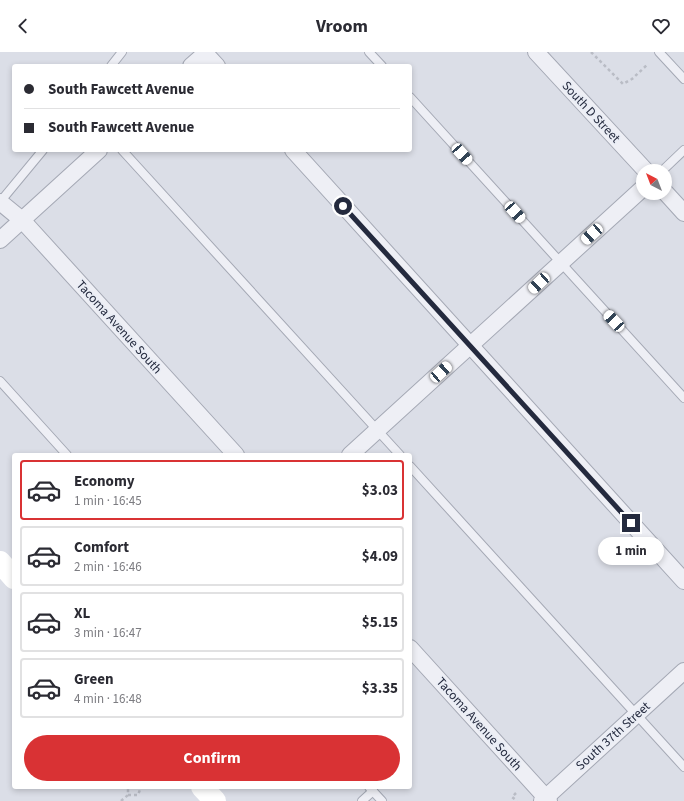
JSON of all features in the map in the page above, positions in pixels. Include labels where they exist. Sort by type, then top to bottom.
[{"type":"street","points":[[194,64],[206,52],[215,64]]},
{"type":"street","name":"South D Street","points":[[536,52],[640,164]]},
{"type":"street","points":[[0,240],[97,152]]},
{"type":"street","points":[[295,152],[684,581]]},
{"type":"street","points":[[352,453],[636,194]]},
{"type":"street","points":[[672,200],[684,213]]},
{"type":"street","name":"Tacoma Avenue South","points":[[0,202],[22,220],[234,453]]},
{"type":"street","points":[[0,563],[12,576]]},
{"type":"street","name":"Tacoma Avenue South","points":[[412,650],[545,800]]},
{"type":"street","name":"South 37th Street","points":[[545,800],[684,671]]},
{"type":"street","points":[[204,789],[215,801]]},
{"type":"lane","points":[[113,64],[122,52]]},
{"type":"lane","points":[[369,52],[380,64]]},
{"type":"lane","points":[[659,52],[684,79]]},
{"type":"lane","points":[[412,99],[684,398]]},
{"type":"lane","points":[[669,164],[684,150]]},
{"type":"lane","points":[[0,202],[40,152]]},
{"type":"lane","points":[[124,152],[398,453]]},
{"type":"lane","points":[[0,381],[65,453]]},
{"type":"lane","points":[[412,468],[684,767]]},
{"type":"lane","points":[[362,801],[371,789],[382,801]]},
{"type":"path","points":[[591,52],[623,84],[632,79],[648,64]]},
{"type":"path","points":[[128,789],[128,795]]},
{"type":"path","points":[[121,801],[128,795],[138,795],[140,789]]},
{"type":"path","points":[[516,793],[512,797],[517,801]]},
{"type":"route","points":[[343,206],[631,523]]}]
